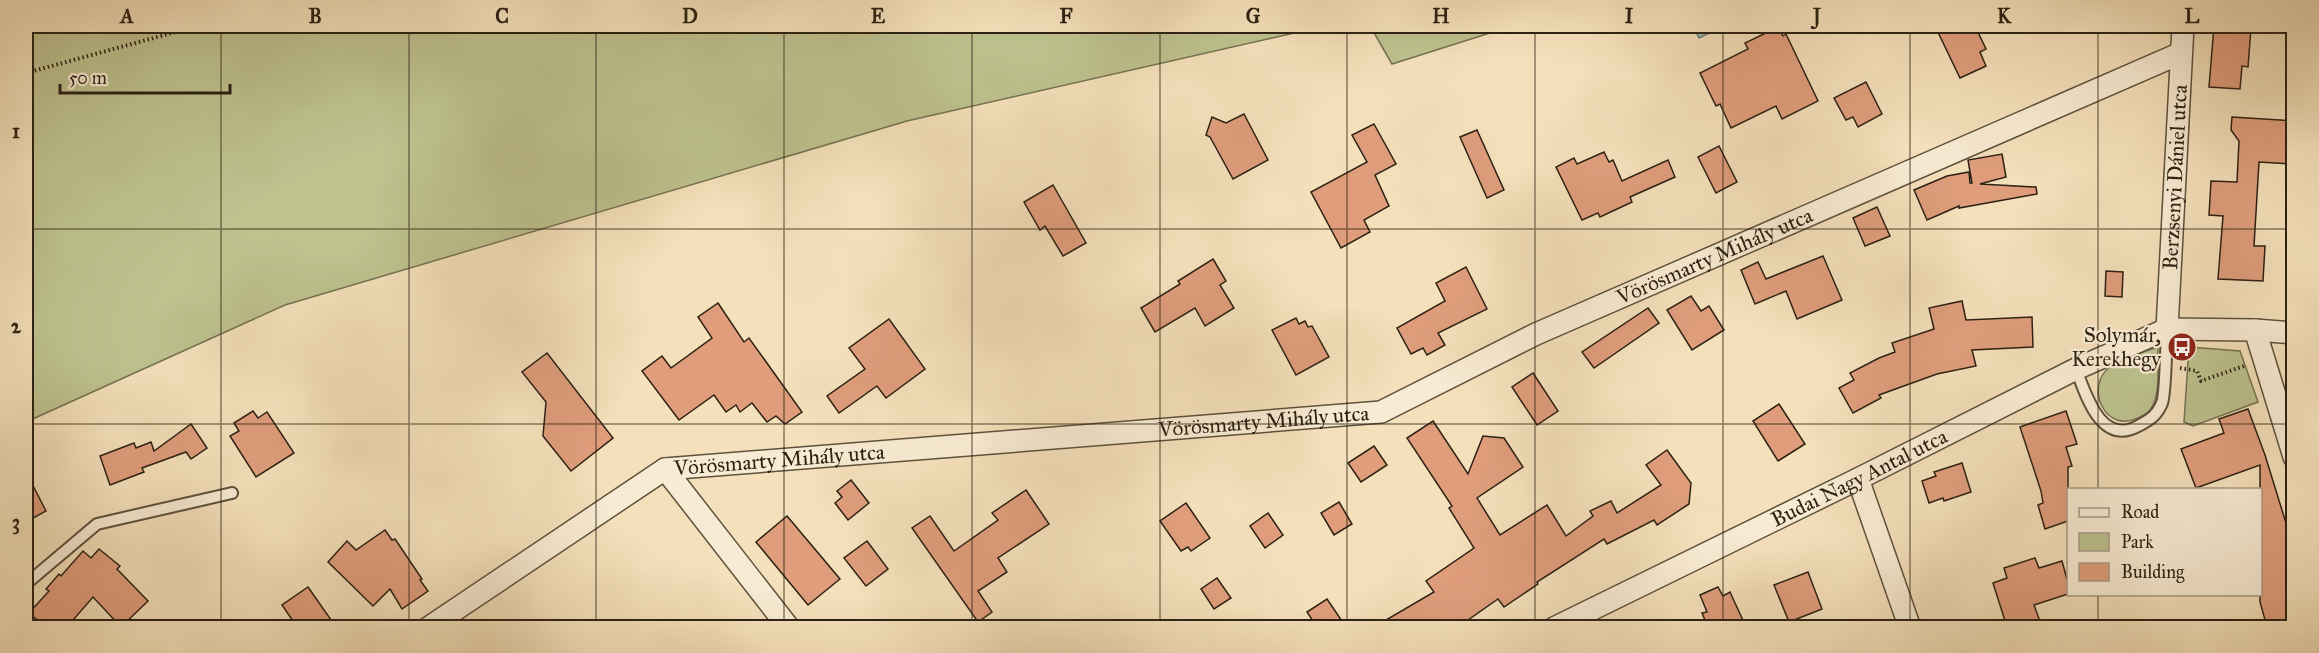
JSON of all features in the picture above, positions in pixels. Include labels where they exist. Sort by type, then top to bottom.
[{"type":"street","name":"Berzsenyi Dániel utca","points":[[2167,329],[2183,26]]},
{"type":"street","name":"Vörösmarty Mihály utca","points":[[428,627],[665,469],[1381,412],[1536,334],[2181,53]]},
{"type":"street","points":[[2167,329],[2294,333]]},
{"type":"street","name":"Budai Nagy Antal utca","points":[[1554,627],[1858,479],[2076,369],[2167,329]]},
{"type":"street","points":[[2255,330],[2294,457]]},
{"type":"street","points":[[665,469],[789,627]]},
{"type":"street","points":[[1858,479],[1910,627]]},
{"type":"lane","points":[[2076,369],[2088,403],[2101,422],[2121,431],[2134,429],[2155,417],[2163,400],[2167,329]]},
{"type":"lane","points":[[26,584],[97,524],[232,493]]},
{"type":"path","points":[[26,73],[179,30],[185,26]]},
{"type":"path","points":[[2164,367],[2197,370],[2201,381],[2265,359]]},
{"type":"green space","points":[[26,26],[1325,26],[907,121],[285,305],[26,422]]},
{"type":"green space","points":[[1370,26],[1512,26],[1392,64]]},
{"type":"green space","points":[[2158,347],[2158,385],[2152,407],[2138,418],[2126,421],[2108,414],[2102,406],[2099,395],[2099,385],[2103,375],[2121,360]]},
{"type":"green space","points":[[2189,347],[2240,351],[2258,402],[2193,426],[2184,422]]},
{"type":"water","points":[[1693,26],[1714,26],[1716,30],[1699,38]]},
{"type":"building","points":[[1935,26],[1975,26],[1986,49],[1980,52],[1986,66],[1960,78]]},
{"type":"building","points":[[2214,26],[2251,28],[2248,67],[2242,66],[2240,89],[2209,87]]},
{"type":"building","points":[[1778,27],[1783,36],[1786,34],[1818,101],[1782,119],[1776,106],[1731,128],[1720,104],[1716,106],[1700,73],[1748,49],[1745,43]]},
{"type":"building","points":[[1866,82],[1882,114],[1858,127],[1853,117],[1846,120],[1834,98]]},
{"type":"building","points":[[1244,114],[1268,160],[1233,179],[1210,137],[1206,135],[1212,117],[1226,123]]},
{"type":"building","points":[[2232,117],[2294,121],[2294,164],[2259,162],[2254,246],[2265,246],[2263,281],[2218,279],[2223,216],[2209,215],[2211,181],[2237,182],[2239,141],[2231,130]]},
{"type":"building","points":[[1374,124],[1396,164],[1375,175],[1389,206],[1364,220],[1370,232],[1341,248],[1311,192],[1367,162],[1352,135]]},
{"type":"building","points":[[1477,130],[1504,190],[1487,198],[1460,137]]},
{"type":"building","points":[[1719,146],[1737,182],[1716,193],[1698,157]]},
{"type":"building","points":[[1604,152],[1609,162],[1613,160],[1622,181],[1668,160],[1675,177],[1630,197],[1632,202],[1600,217],[1598,213],[1582,220],[1556,167],[1574,158],[1577,164]]},
{"type":"building","points":[[2002,154],[2006,177],[1980,184],[2036,187],[2037,194],[1959,208],[1959,206],[1927,220],[1914,190],[1947,176],[1969,172],[1970,183],[1972,183],[1968,160]]},
{"type":"building","points":[[1053,185],[1086,243],[1063,256],[1045,226],[1040,230],[1024,202]]},
{"type":"building","points":[[1877,207],[1890,236],[1865,246],[1853,218]]},
{"type":"building","points":[[1823,256],[1842,300],[1797,319],[1786,291],[1755,304],[1741,270],[1758,262],[1766,279]]},
{"type":"building","points":[[1213,259],[1226,281],[1220,285],[1234,308],[1205,326],[1195,308],[1155,332],[1141,308],[1180,284],[1178,281]]},
{"type":"building","points":[[1466,267],[1487,309],[1438,333],[1445,345],[1427,355],[1423,348],[1411,354],[1397,328],[1445,301],[1436,283]]},
{"type":"building","points":[[2106,271],[2123,272],[2122,297],[2105,296]]},
{"type":"building","points":[[1691,296],[1701,311],[1709,306],[1724,330],[1692,350],[1667,310]]},
{"type":"building","points":[[1962,301],[1966,320],[2032,317],[2033,347],[1972,350],[1976,366],[1937,374],[1879,395],[1881,398],[1853,413],[1839,388],[1854,380],[1850,373],[1895,352],[1892,343],[1934,329],[1929,308]]},
{"type":"building","points":[[718,303],[744,342],[749,338],[802,412],[785,424],[776,416],[767,422],[752,403],[740,412],[736,405],[726,412],[714,395],[679,420],[642,371],[662,356],[671,368],[712,338],[698,317]]},
{"type":"building","points":[[1648,308],[1659,323],[1594,368],[1582,352]]},
{"type":"building","points":[[1296,318],[1299,324],[1305,321],[1308,327],[1312,326],[1329,357],[1296,375],[1272,330]]},
{"type":"building","points":[[889,319],[925,369],[886,398],[877,386],[839,413],[827,396],[865,369],[849,348]]},
{"type":"building","points":[[547,353],[613,438],[571,471],[543,436],[546,402],[522,372]]},
{"type":"building","points":[[1533,373],[1558,411],[1537,425],[1512,387]]},
{"type":"building","points":[[1779,404],[1805,444],[1778,461],[1753,421]]},
{"type":"building","points":[[2248,409],[2265,455],[2294,549],[2294,591],[2286,593],[2294,627],[2267,627],[2260,602],[2260,596],[2262,596],[2262,488],[2260,488],[2260,465],[2196,488],[2181,449],[2224,433],[2219,419]]},
{"type":"building","points":[[253,411],[258,418],[267,412],[294,453],[256,477],[230,436],[239,431],[234,423]]},
{"type":"building","points":[[2066,411],[2077,444],[2066,447],[2072,466],[2068,467],[2067,521],[2045,529],[2038,505],[2043,503],[2041,491],[2020,427]]},
{"type":"building","points":[[1433,421],[1468,474],[1483,436],[1504,438],[1523,467],[1477,498],[1500,535],[1547,505],[1566,536],[1593,516],[1590,511],[1611,501],[1617,513],[1661,485],[1646,465],[1667,450],[1691,483],[1689,504],[1657,525],[1654,520],[1607,544],[1604,539],[1537,582],[1538,584],[1504,607],[1498,599],[1458,627],[1374,627],[1434,592],[1426,581],[1474,548],[1449,508],[1452,506],[1407,438]]},
{"type":"building","points":[[191,424],[207,448],[191,459],[186,452],[142,468],[144,472],[110,485],[100,456],[134,443],[136,448],[151,442],[154,451]]},
{"type":"building","points":[[1374,446],[1387,465],[1361,482],[1348,463]]},
{"type":"building","points":[[1962,463],[1971,492],[1944,501],[1943,498],[1929,503],[1922,481],[1936,476],[1934,472]]},
{"type":"building","points":[[26,472],[46,511],[26,522]]},
{"type":"building","points":[[851,480],[869,503],[848,520],[835,503],[842,497],[837,491]]},
{"type":"building","points":[[1026,490],[1049,524],[998,558],[1007,572],[978,591],[992,612],[978,622],[912,528],[930,516],[954,551],[998,520],[992,513]]},
{"type":"building","points":[[1339,502],[1352,524],[1334,535],[1321,513]]},
{"type":"building","points":[[1186,503],[1210,538],[1191,551],[1188,547],[1181,551],[1160,521]]},
{"type":"building","points":[[1268,513],[1283,535],[1265,548],[1250,526]]},
{"type":"building","points":[[787,516],[840,579],[808,605],[756,542]]},
{"type":"building","points":[[385,530],[392,540],[395,539],[428,591],[402,609],[390,589],[373,606],[328,562],[347,541],[356,550]]},
{"type":"building","points":[[867,541],[888,569],[866,586],[844,558]]},
{"type":"building","points":[[99,549],[120,566],[117,569],[148,601],[121,627],[93,597],[67,627],[46,627],[29,613],[49,591],[46,589],[59,574],[61,576],[83,551],[91,558]]},
{"type":"building","points":[[2035,558],[2039,568],[2062,561],[2067,579],[2067,594],[2034,605],[2042,627],[2007,627],[1993,583],[2007,578],[2004,568]]},
{"type":"building","points":[[1808,572],[1822,609],[1789,622],[1774,585]]},
{"type":"building","points":[[1217,578],[1231,598],[1214,609],[1201,589]]},
{"type":"building","points":[[308,587],[336,627],[297,627],[282,605]]},
{"type":"building","points":[[1718,587],[1723,596],[1730,592],[1746,627],[1708,627],[1702,613],[1707,612],[1700,595]]},
{"type":"building","points":[[1327,599],[1346,627],[1317,627],[1307,612]]},
{"type":"place","name":"Solymár, Kerekhegy","points":[[2182,347]]}]
